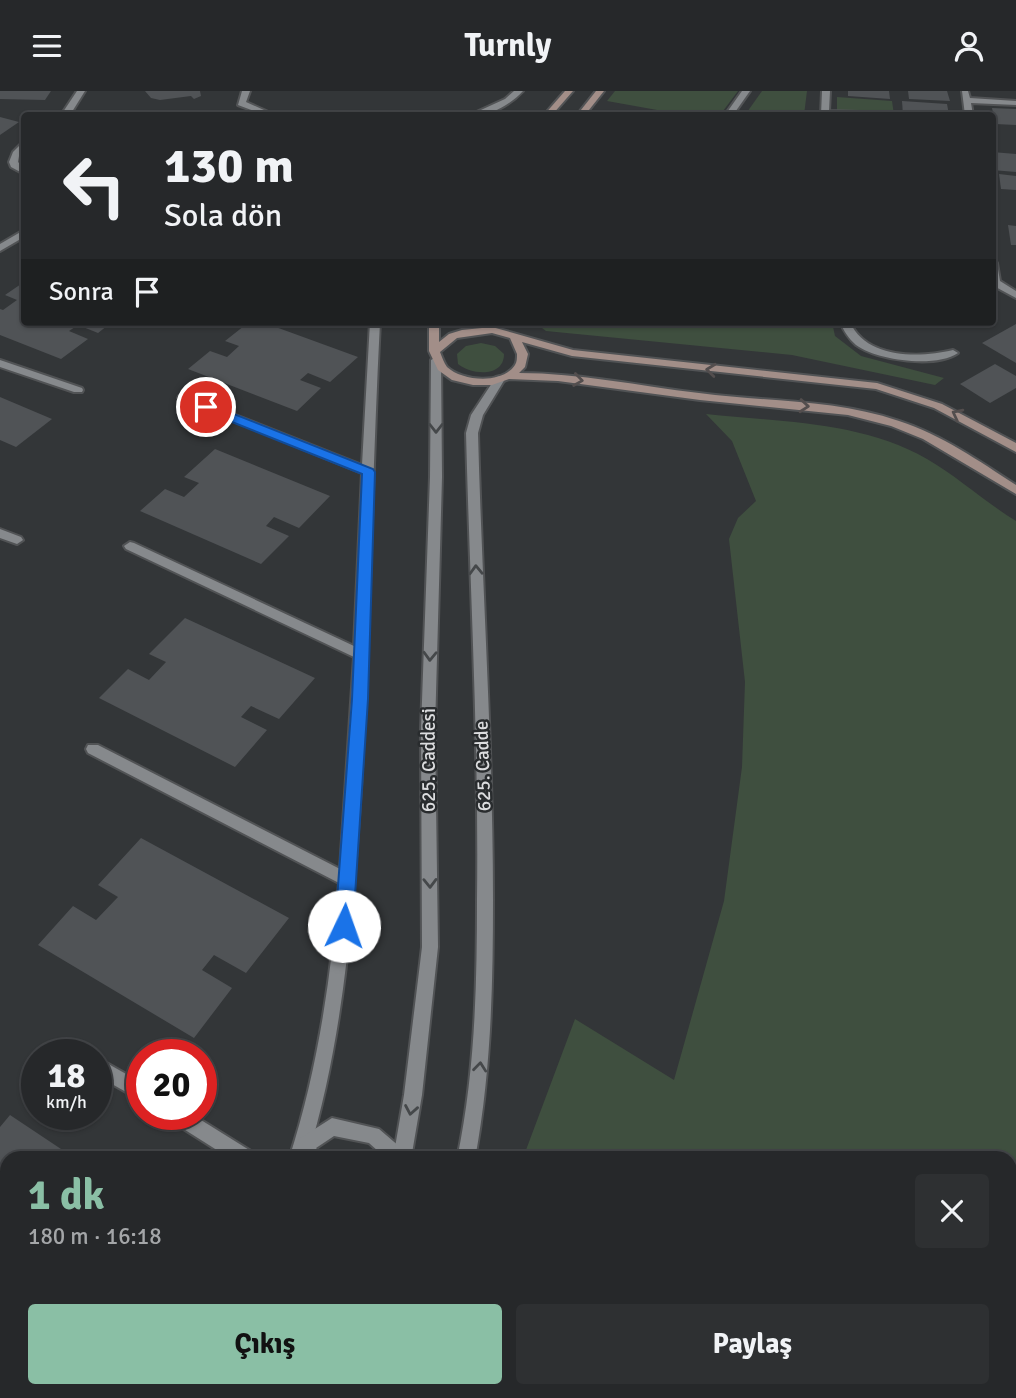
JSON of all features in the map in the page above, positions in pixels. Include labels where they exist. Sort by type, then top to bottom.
[{"type":"main road","points":[[551,112],[569,91]]},
{"type":"main road","points":[[583,112],[600,91]]},
{"type":"main road","points":[[434,326],[435,356],[451,376],[462,380],[476,382],[505,377],[552,377],[701,397],[840,409],[921,433],[1016,490]]},
{"type":"main road","points":[[499,326],[524,352],[524,359],[505,377]]},
{"type":"main road","points":[[435,356],[442,342],[466,332],[509,335],[550,349],[585,355],[877,386],[939,405],[1016,448]]},
{"type":"street","points":[[69,112],[81,91]]},
{"type":"street","points":[[246,91],[241,103],[264,112]]},
{"type":"street","points":[[481,112],[508,100],[519,91]]},
{"type":"street","points":[[731,112],[746,91]]},
{"type":"street","points":[[825,91],[825,112]]},
{"type":"street","points":[[966,95],[1016,103]]},
{"type":"street","points":[[21,149],[13,156],[13,160],[14,165],[21,168]]},
{"type":"street","points":[[0,248],[21,238]]},
{"type":"street","points":[[996,282],[1016,283]]},
{"type":"street","points":[[996,283],[1016,295]]},
{"type":"street","points":[[306,1151],[344,926],[361,655],[375,326]]},
{"type":"street","points":[[846,326],[861,346],[904,357],[939,359],[953,353]]},
{"type":"street","name":"625. Caddesi","points":[[403,1151],[414,1095],[430,947],[428,729],[436,477],[435,356]]},
{"type":"street","points":[[0,363],[78,390]]},
{"type":"street","name":"625. Cadde","points":[[468,1151],[481,1058],[486,862],[472,433],[484,402],[505,377]]},
{"type":"street","points":[[183,398],[369,472]]},
{"type":"street","points":[[0,533],[17,540]]},
{"type":"street","points":[[130,546],[361,655]]},
{"type":"street","points":[[93,749],[347,880]]},
{"type":"street","points":[[309,1151],[332,1127],[373,1135],[393,1151]]},
{"type":"street","points":[[201,1130],[235,1151]]},
{"type":"green space","points":[[615,91],[738,91],[722,112],[668,112],[607,101]]},
{"type":"green space","points":[[762,91],[807,91],[804,112],[747,112]]},
{"type":"green space","points":[[837,97],[892,101],[894,112],[851,112],[837,111]]},
{"type":"green space","points":[[539,326],[833,326],[835,336],[861,356],[944,378],[935,385],[792,355],[546,331]]},
{"type":"green space","points":[[481,343],[495,346],[504,354],[499,367],[493,371],[478,372],[458,364],[457,354],[466,346]]},
{"type":"green space","points":[[706,414],[820,425],[875,437],[902,446],[927,459],[1016,521],[1016,1151],[526,1151],[575,1019],[674,1080],[724,901],[742,767],[745,682],[729,539],[738,518],[756,501],[732,441]]},
{"type":"building","points":[[0,91],[51,91],[45,100],[0,99]]},
{"type":"building","points":[[145,91],[200,91],[201,96],[194,99],[191,96],[160,100],[151,98]]},
{"type":"building","points":[[848,91],[889,91],[890,99],[848,96]]},
{"type":"building","points":[[908,91],[947,91],[950,101],[909,99]]},
{"type":"building","points":[[902,101],[947,104],[948,112],[903,112]]},
{"type":"building","points":[[992,108],[1016,109],[1016,125],[996,124],[996,112],[993,112]]},
{"type":"building","points":[[0,117],[19,122],[0,135]]},
{"type":"building","points":[[996,152],[1016,154],[1016,172],[996,170]]},
{"type":"building","points":[[999,174],[1016,176],[1016,190],[1001,189]]},
{"type":"building","points":[[1008,225],[1016,226],[1016,245],[1011,245]]},
{"type":"building","points":[[21,284],[21,326],[76,326],[69,331],[88,339],[61,359],[0,335],[0,309],[3,310],[17,300],[5,295]]},
{"type":"building","points":[[1016,324],[1016,363],[982,343]]},
{"type":"building","points":[[80,326],[107,326],[98,333]]},
{"type":"building","points":[[244,326],[273,326],[358,357],[330,382],[308,373],[300,380],[321,388],[297,411],[188,369],[210,351],[227,357],[239,346],[225,341]]},
{"type":"building","points":[[995,364],[1016,376],[1016,388],[990,403],[960,384]]},
{"type":"building","points":[[0,397],[52,419],[16,447],[0,440]]},
{"type":"building","points":[[215,449],[330,496],[299,528],[274,517],[266,526],[289,536],[261,564],[140,511],[165,489],[184,497],[199,483],[184,477]]},
{"type":"building","points":[[185,618],[315,678],[279,719],[251,706],[241,717],[267,730],[235,767],[99,698],[128,669],[149,680],[166,662],[149,654]]},
{"type":"building","points":[[141,838],[289,918],[246,973],[214,955],[202,970],[232,988],[194,1038],[38,945],[73,906],[96,920],[118,897],[98,885]]},
{"type":"building","points":[[10,1115],[21,1122],[21,1130],[32,1130],[64,1151],[0,1151],[0,1127]]},
{"type":"route","points":[[206,407],[369,472],[360,699],[344,926]]}]
